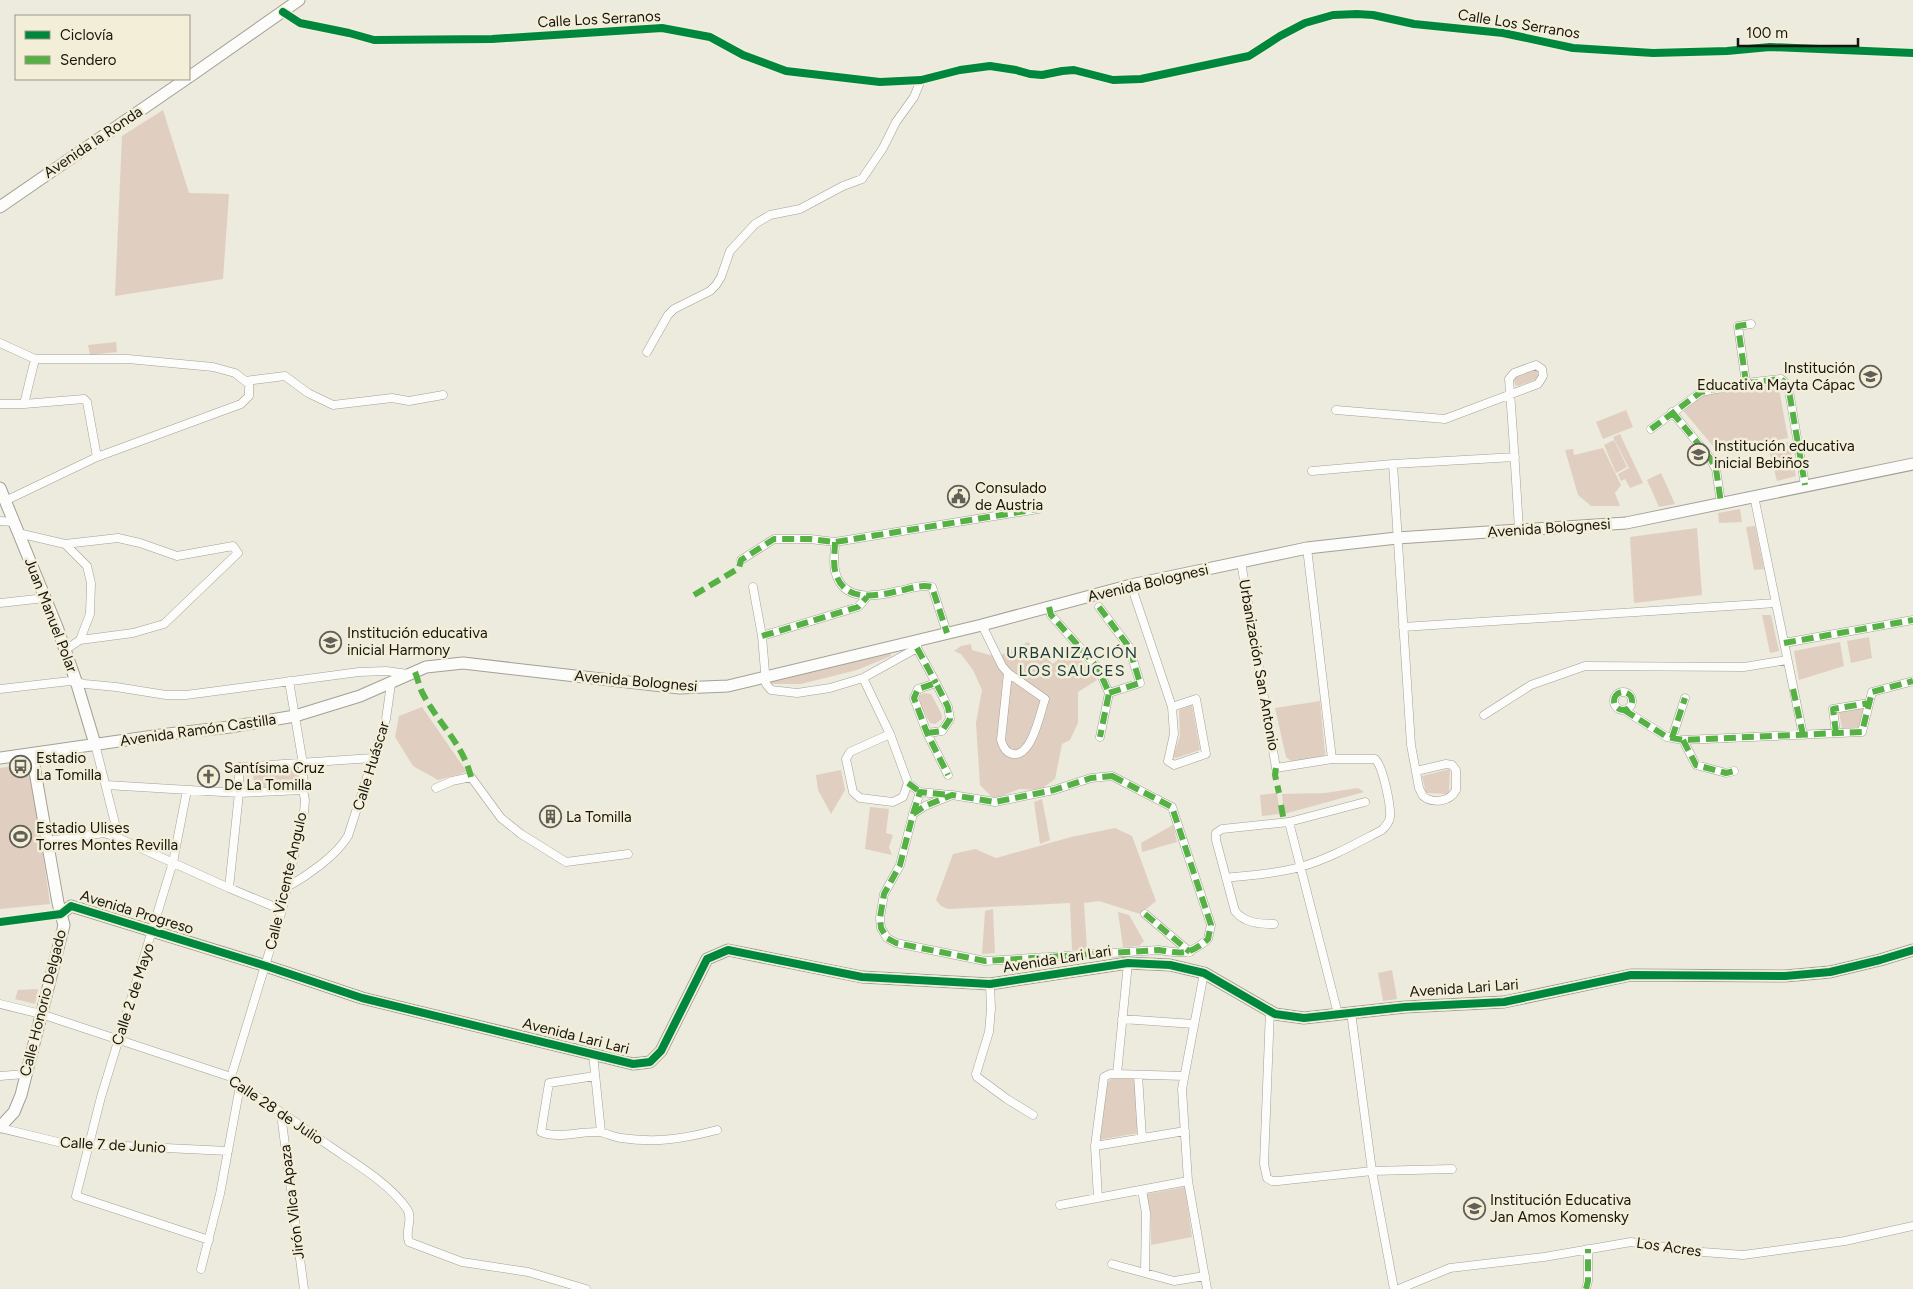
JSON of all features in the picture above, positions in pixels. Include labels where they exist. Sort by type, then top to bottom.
[{"type":"main road","name":"Avenida la Ronda","points":[[190,76],[299,0]]},
{"type":"main road","name":"Avenida la Ronda","points":[[0,207],[184,80]]},
{"type":"main road","name":"Avenida Bolognesi","points":[[391,684],[408,674],[426,667],[463,663],[680,688],[728,686],[765,676],[918,644],[947,633],[1131,585],[1307,548],[1397,538],[1626,523],[1913,464]]},
{"type":"main road","name":"Juan Manuel Polar","points":[[0,488],[65,650],[95,744]]},
{"type":"main road","name":"Avenida Ramón Castilla","points":[[0,758],[230,727],[296,716],[343,702],[391,684]]},
{"type":"main road","name":"Calle Honorio Delgado","points":[[0,1127],[10,1118],[17,1106],[63,929],[32,754]]},
{"type":"main road","name":"Avenida Progreso","points":[[61,914],[71,906],[266,966]]},
{"type":"main road","name":"Avenida Lari Lari","points":[[266,966],[362,998],[633,1064],[650,1062],[661,1051],[707,959],[728,950],[862,977],[990,984],[1128,963],[1170,965],[1204,973],[1275,1014],[1304,1018],[1404,1006],[1504,1002],[1631,975],[1785,976],[1830,972],[1913,950]]},
{"type":"street","name":"Calle Los Serranos","points":[[283,12],[300,23],[374,40],[492,39],[662,28],[710,37],[743,55],[786,72],[880,82],[921,80],[960,70],[990,66],[1042,76],[1062,70],[1074,70],[1113,80],[1141,79],[1250,56],[1280,36],[1305,23],[1334,16],[1357,14],[1373,15],[1414,24],[1503,33],[1574,48],[1653,53],[1727,52],[1770,47],[1913,52]]},
{"type":"street","points":[[647,352],[668,315],[674,309],[716,285],[730,251],[755,224],[770,215],[800,209],[843,186],[862,179],[883,148],[896,122],[914,97],[921,80]]},
{"type":"street","points":[[1746,383],[1738,326],[1751,324]]},
{"type":"street","points":[[0,343],[35,360],[128,359],[213,367],[235,373],[249,384],[249,396],[241,404],[97,457],[5,501]]},
{"type":"street","points":[[24,404],[35,360]]},
{"type":"street","points":[[1336,410],[1445,419],[1510,394],[1538,384],[1543,376],[1542,369],[1536,365],[1514,373],[1509,379],[1510,394],[1515,457],[1519,530]]},
{"type":"street","points":[[245,380],[285,376],[308,393],[333,405],[392,398],[409,401],[443,396]]},
{"type":"street","points":[[1651,429],[1701,392],[1746,383],[1781,379],[1788,385],[1805,485]]},
{"type":"street","points":[[0,404],[84,399],[87,402],[97,457]]},
{"type":"street","points":[[1672,412],[1710,458],[1716,469],[1721,503]]},
{"type":"street","points":[[1312,470],[1515,457]]},
{"type":"street","points":[[1393,464],[1411,746],[1420,792],[1426,798],[1434,801],[1448,799],[1456,790],[1456,770],[1452,765],[1442,764],[1416,771]]},
{"type":"street","points":[[1754,496],[1803,734]]},
{"type":"street","points":[[741,560],[774,539],[810,539],[835,542],[1038,509]]},
{"type":"street","points":[[0,521],[66,544],[118,538],[140,543],[177,556],[233,546],[238,553],[164,624],[133,633],[80,640],[65,650]]},
{"type":"street","points":[[835,542],[834,564],[837,578],[848,592],[867,597],[922,585],[932,587],[947,633]]},
{"type":"street","points":[[66,544],[87,566],[91,583],[90,614],[80,640]]},
{"type":"street","points":[[1226,878],[1269,874],[1300,867],[1325,858],[1382,830],[1388,824],[1390,806],[1378,762],[1375,759],[1332,759],[1307,548]]},
{"type":"street","name":"Urbanización San Antonio","points":[[1241,562],[1276,768],[1332,759]]},
{"type":"street","points":[[1131,585],[1172,707],[1174,734],[1168,761],[1174,765],[1206,754],[1196,700],[1172,707]]},
{"type":"street","points":[[753,588],[762,636],[766,684],[771,690],[797,693],[830,688],[863,678],[918,644],[948,707],[950,719],[942,731],[927,733]]},
{"type":"street","points":[[762,636],[858,608],[867,597]]},
{"type":"street","points":[[0,603],[45,598]]},
{"type":"street","points":[[1403,627],[1776,603]]},
{"type":"street","points":[[1049,607],[1051,615],[1098,668],[1110,693],[1100,738]]},
{"type":"street","points":[[1099,607],[1129,647],[1140,683],[1110,693]]},
{"type":"street","points":[[1784,643],[1913,620]]},
{"type":"street","points":[[982,624],[1002,666],[1008,674],[1045,699],[1029,746],[1022,753],[1015,755],[1004,749],[1001,740],[1008,674]]},
{"type":"street","points":[[1484,714],[1531,684],[1585,666],[1744,667],[1787,660]]},
{"type":"street","points":[[0,689],[76,681],[84,684],[174,695],[386,670],[408,674]]},
{"type":"street","points":[[863,678],[890,734],[908,783],[920,792],[995,802],[1054,790],[1091,778],[1112,776],[1172,807],[1211,925],[1208,939],[1190,952],[1159,950],[984,961],[896,943],[887,938],[881,928],[880,918],[884,894],[900,865],[920,792]]},
{"type":"street","name":"Calle Vicente Angulo","points":[[231,1077],[282,910],[304,812],[303,764],[289,681]]},
{"type":"street","points":[[1624,710],[1667,737],[1683,740],[1862,732],[1872,692],[1913,681]]},
{"type":"street","points":[[936,683],[918,689],[914,698],[927,733],[948,775]]},
{"type":"street","name":"Calle Huáscar","points":[[287,886],[300,880],[342,846],[357,811],[386,719],[391,684]]},
{"type":"street","points":[[1672,738],[1686,698]]},
{"type":"street","points":[[1836,733],[1833,709],[1869,702]]},
{"type":"street","points":[[890,734],[850,752],[846,758],[853,792],[860,798],[893,802],[903,797],[908,783]]},
{"type":"street","points":[[1683,740],[1696,765],[1726,773],[1734,771]]},
{"type":"street","points":[[95,744],[115,823],[116,837]]},
{"type":"street","points":[[229,888],[240,767],[374,758]]},
{"type":"street","points":[[436,788],[452,781],[471,777],[501,818],[521,834],[566,862],[628,854]]},
{"type":"street","points":[[106,785],[239,793],[303,790]]},
{"type":"street","name":"Calle 2 de Mayo","points":[[187,790],[174,862],[101,1097],[76,1196],[209,1240]]},
{"type":"street","points":[[913,814],[924,806],[952,795]]},
{"type":"street","points":[[1274,924],[1262,924],[1247,920],[1238,915],[1215,836],[1218,831],[1222,828],[1288,822],[1365,802]]},
{"type":"street","points":[[1288,822],[1338,1014]]},
{"type":"street","points":[[48,841],[104,833],[282,910]]},
{"type":"street","name":"Avenida Progreso","points":[[0,922],[61,914]]},
{"type":"street","points":[[1145,914],[1190,952]]},
{"type":"street","points":[[1170,965],[1174,952]]},
{"type":"street","points":[[1117,1074],[1128,963]]},
{"type":"street","points":[[1204,973],[1182,1089],[1188,1182],[1207,1289]]},
{"type":"street","points":[[990,984],[991,1009],[989,1032],[976,1074],[977,1077],[1007,1099],[1033,1115]]},
{"type":"street","name":"Calle 28 de Julio","points":[[0,1004],[41,1014],[231,1077],[240,1086],[372,1176],[409,1210],[410,1217],[406,1236],[409,1242],[462,1262],[528,1272],[586,1289]]},
{"type":"street","points":[[1270,1010],[1264,1164],[1267,1178],[1272,1181],[1278,1181],[1372,1171],[1452,1169]]},
{"type":"street","points":[[1350,1012],[1372,1171],[1394,1289]]},
{"type":"street","points":[[1122,1019],[1194,1024]]},
{"type":"street","points":[[593,1054],[601,1132]]},
{"type":"street","points":[[0,1076],[25,1074]]},
{"type":"street","points":[[1098,1198],[1095,1146],[1103,1080],[1106,1075],[1184,1076]]},
{"type":"street","points":[[1138,1075],[1142,1138]]},
{"type":"street","points":[[595,1076],[549,1084],[541,1132],[549,1135],[601,1132],[618,1138],[662,1142],[717,1130]]},
{"type":"street","points":[[201,1269],[228,1151],[240,1086]]},
{"type":"street","name":"Jirón Vilca Apaza","points":[[285,1115],[282,1122],[304,1289]]},
{"type":"street","name":"Calle 7 de Junio","points":[[0,1127],[62,1143],[228,1151]]},
{"type":"street","points":[[1095,1146],[1185,1131]]},
{"type":"street","points":[[1060,1205],[1188,1182]]},
{"type":"street","points":[[1142,1190],[1146,1213],[1145,1272]]},
{"type":"street","name":"Los Acres","points":[[1399,1289],[1450,1268],[1544,1257],[1631,1242],[1689,1251],[1743,1255],[1845,1241],[1913,1226]]},
{"type":"street","points":[[1586,1289],[1588,1282],[1588,1250]]},
{"type":"street","points":[[1112,1264],[1174,1281],[1205,1276]]},
{"type":"shaded area","points":[[163,110],[189,193],[229,194],[223,279],[115,296],[122,136]]},
{"type":"shaded area","points":[[116,342],[117,352],[90,355],[88,345]]},
{"type":"shaded area","points":[[1536,370],[1539,372],[1537,379],[1518,386],[1515,385],[1514,380],[1516,377]]},
{"type":"shaded area","points":[[1767,385],[1779,389],[1788,438],[1718,452],[1681,408],[1703,395]]},
{"type":"shaded area","points":[[1626,410],[1633,427],[1603,439],[1596,422]]},
{"type":"shaded area","points":[[1620,434],[1643,483],[1630,488],[1625,479],[1621,481],[1618,474],[1629,468],[1613,437]]},
{"type":"shaded area","points":[[1614,440],[1627,467],[1616,473],[1604,445]]},
{"type":"shaded area","points":[[1789,442],[1796,476],[1777,481],[1768,447]]},
{"type":"shaded area","points":[[1603,448],[1621,485],[1615,493],[1620,506],[1591,506],[1578,495],[1565,450],[1573,449],[1574,455]]},
{"type":"shaded area","points":[[1661,473],[1675,504],[1659,507],[1647,480]]},
{"type":"shaded area","points":[[1740,509],[1742,522],[1719,523],[1718,513]]},
{"type":"shaded area","points":[[1755,526],[1764,569],[1754,570],[1746,527]]},
{"type":"shaded area","points":[[1697,528],[1702,595],[1634,603],[1630,537]]},
{"type":"shaded area","points":[[1762,615],[1771,615],[1779,651],[1770,653]]},
{"type":"shaded area","points":[[1869,637],[1872,658],[1851,663],[1847,641]]},
{"type":"shaded area","points":[[1028,642],[1053,664],[1072,648],[1097,680],[1078,692],[1078,723],[1070,740],[1062,744],[1055,779],[1040,790],[1019,789],[994,799],[980,785],[976,723],[982,690],[973,670],[961,654],[954,651],[961,646],[971,644],[972,650],[997,657]]},
{"type":"shaded area","points":[[1840,642],[1844,666],[1799,680],[1794,651]]},
{"type":"shaded area","points":[[890,650],[891,656],[857,670],[801,684],[772,684],[768,680]]},
{"type":"shaded area","points":[[923,693],[931,694],[942,715],[942,719],[935,724],[930,723],[918,701]]},
{"type":"shaded area","points":[[1320,701],[1324,757],[1291,761],[1286,757],[1275,708]]},
{"type":"shaded area","points":[[1192,705],[1200,750],[1176,758],[1173,757],[1180,736],[1179,710]]},
{"type":"shaded area","points":[[1861,705],[1867,712],[1860,727],[1842,729],[1839,712]]},
{"type":"shaded area","points":[[422,707],[467,772],[438,780],[413,766],[395,737],[399,716]]},
{"type":"shaded area","name":"Estadio Ulises Torres Montes Revilla","points":[[25,764],[31,770],[50,904],[0,909],[0,768]]},
{"type":"shaded area","points":[[298,767],[298,788],[254,791],[253,769]]},
{"type":"shaded area","points":[[1450,769],[1449,794],[1426,793],[1422,776]]},
{"type":"shaded area","points":[[841,770],[845,790],[831,814],[818,790],[816,775]]},
{"type":"shaded area","points":[[1358,788],[1364,792],[1284,814],[1282,794],[1325,793]]},
{"type":"shaded area","points":[[1277,793],[1280,814],[1262,816],[1260,795]]},
{"type":"shaded area","points":[[1042,799],[1050,840],[1040,844],[1034,802]]},
{"type":"shaded area","points":[[870,807],[889,809],[886,833],[893,835],[889,847],[892,855],[865,849]]},
{"type":"shaded area","points":[[1173,825],[1177,842],[1142,852],[1141,843]]},
{"type":"shaded area","points":[[1115,828],[1132,836],[1156,901],[1140,914],[1099,901],[1084,903],[1087,949],[1072,950],[1070,903],[948,909],[941,906],[936,900],[953,854],[975,849],[996,858],[1071,837]]},
{"type":"shaded area","points":[[993,909],[995,953],[982,954],[985,911]]},
{"type":"shaded area","points":[[1118,912],[1129,915],[1144,941],[1139,946],[1123,947]]},
{"type":"shaded area","points":[[1392,970],[1397,999],[1383,1001],[1378,973]]},
{"type":"shaded area","points":[[38,989],[35,1004],[15,999],[18,990]]},
{"type":"shaded area","points":[[1112,1079],[1135,1079],[1138,1133],[1099,1140],[1108,1081]]},
{"type":"shaded area","points":[[1185,1187],[1192,1237],[1151,1245],[1151,1216],[1146,1194]]},
{"type":"marked path","points":[[1746,383],[1738,326],[1751,324]]},
{"type":"marked path","points":[[1651,429],[1701,392],[1746,383],[1781,379],[1788,385],[1805,485]]},
{"type":"marked path","points":[[1672,412],[1710,458],[1716,469],[1721,503]]},
{"type":"marked path","points":[[694,595],[739,568],[741,560],[774,539],[810,539],[835,542],[1038,509]]},
{"type":"marked path","points":[[835,542],[835,573],[842,585],[848,590],[855,594],[872,595],[919,586],[932,587],[947,633]]},
{"type":"marked path","points":[[762,636],[858,607],[867,597]]},
{"type":"marked path","points":[[1049,607],[1051,615],[1098,668],[1109,693],[1100,737]]},
{"type":"marked path","points":[[1099,607],[1129,647],[1140,683],[1109,693]]},
{"type":"marked path","points":[[1784,643],[1913,620]]},
{"type":"marked path","points":[[917,648],[936,683]]},
{"type":"marked path","points":[[415,672],[420,689],[462,754],[471,777]]},
{"type":"marked path","points":[[1624,710],[1667,737],[1683,740],[1862,732],[1872,692],[1913,681]]},
{"type":"marked path","points":[[927,733],[942,731],[950,719],[948,707],[936,683],[918,689],[914,698],[927,733],[948,775]]},
{"type":"marked path","points":[[1793,689],[1803,735]]},
{"type":"marked path","points":[[1623,692],[1629,695],[1632,701],[1629,707],[1623,710],[1617,707],[1614,701],[1617,695],[1623,692]]},
{"type":"marked path","points":[[1672,738],[1685,698]]},
{"type":"marked path","points":[[1836,733],[1833,709],[1869,703]]},
{"type":"marked path","points":[[1683,740],[1696,765],[1726,773],[1734,771]]},
{"type":"marked path","points":[[1276,768],[1275,775],[1279,793]]},
{"type":"marked path","points":[[1112,776],[1172,807],[1211,925],[1208,939],[1202,944],[1191,951],[1185,952],[1159,950],[985,961],[896,943],[887,938],[881,928],[880,918],[884,894],[900,865],[913,814],[925,806],[952,795],[995,802],[1054,790],[1091,778],[1112,776]]},
{"type":"marked path","points":[[908,783],[920,792]]},
{"type":"marked path","points":[[913,814],[920,792],[949,795]]},
{"type":"marked path","points":[[1281,805],[1284,822]]},
{"type":"marked path","points":[[1145,914],[1190,952]]},
{"type":"marked path","points":[[1586,1289],[1588,1281],[1588,1249]]},
{"type":"cycle path","points":[[283,12],[300,23],[374,40],[492,39],[662,28],[710,37],[743,55],[786,71],[880,82],[921,80],[960,70],[990,66],[1030,74],[1042,75],[1074,70],[1113,80],[1141,79],[1249,56],[1305,23],[1333,15],[1357,14],[1373,15],[1414,24],[1503,33],[1573,48],[1653,53],[1727,51],[1770,47],[1913,53]]},
{"type":"cycle path","points":[[0,922],[61,914],[71,906],[266,966],[362,998],[633,1064],[650,1062],[661,1051],[707,959],[728,950],[862,977],[990,984],[1128,963],[1170,965],[1204,973],[1275,1014],[1304,1018],[1405,1007],[1504,1002],[1631,975],[1785,976],[1830,972],[1913,950]]},
{"type":"place","name":"Institución Educativa Mayta Cápac","points":[[1871,377]]},
{"type":"place","name":"Institución educativa inicial Bebiños","points":[[1698,455]]},
{"type":"place","name":"Consulado de Austria","points":[[959,497]]},
{"type":"place","name":"Institución educativa inicial Harmony","points":[[331,642]]},
{"type":"place","name":"Estadio La Tomilla","points":[[20,767]]},
{"type":"place","name":"Santísima Cruz De La Tomilla","points":[[208,777]]},
{"type":"place","name":"La Tomilla","points":[[550,817]]},
{"type":"place","name":"Estadio Ulises Torres Montes Revilla","points":[[20,837]]},
{"type":"place","name":"Institución Educativa Jan Amos Komensky","points":[[1474,1209]]},
{"type":"district","name":"URBANIZACIÓN LOS SAUCES","points":[[1072,661]]}]
